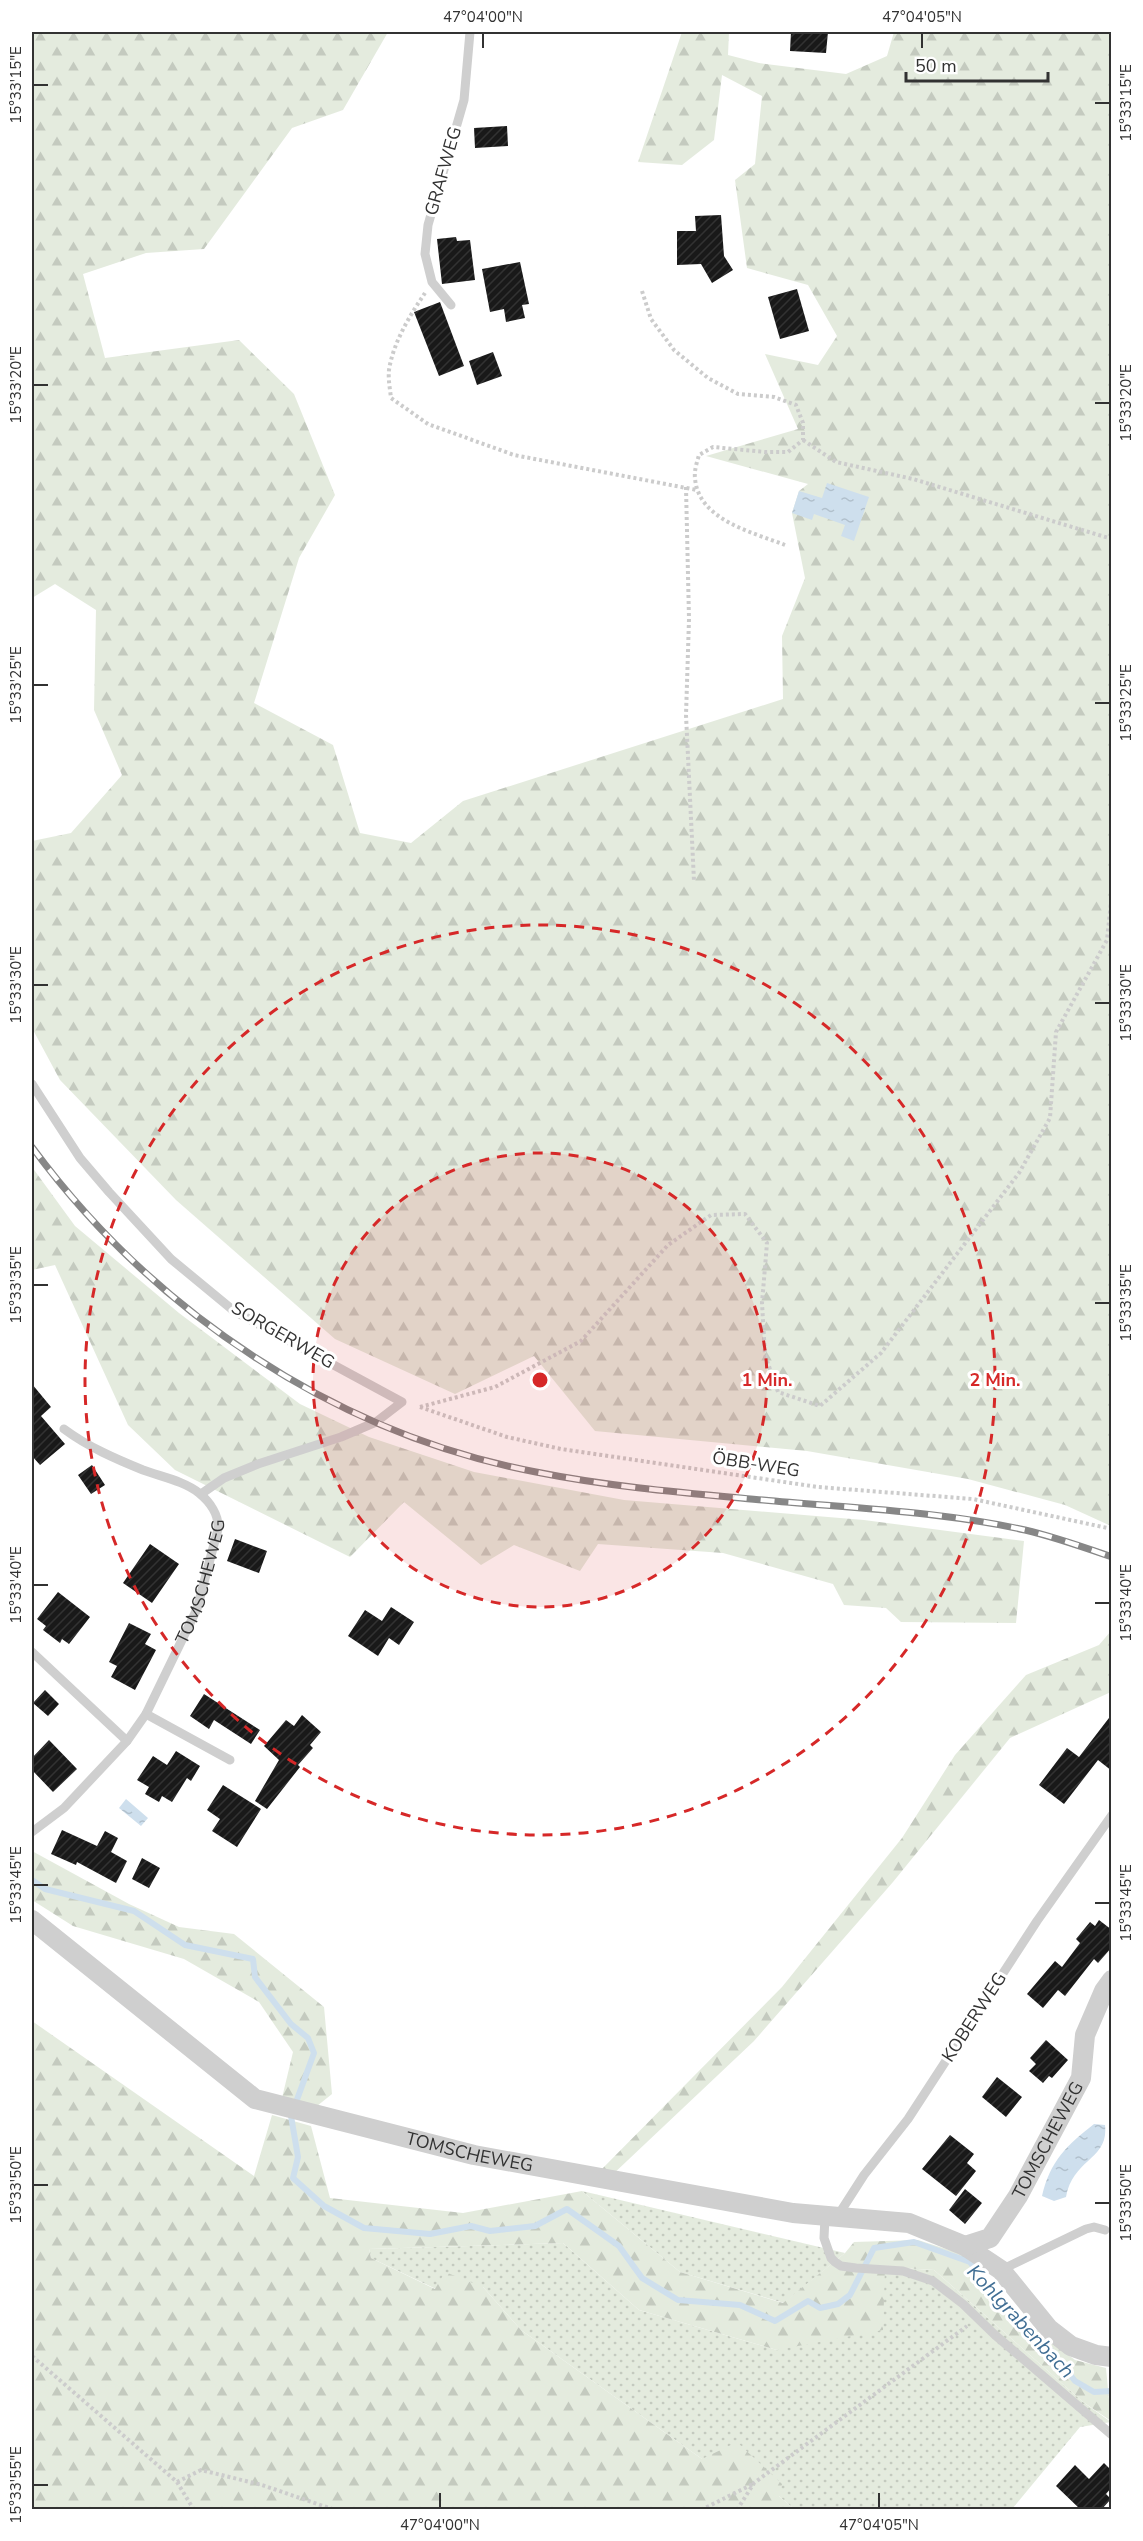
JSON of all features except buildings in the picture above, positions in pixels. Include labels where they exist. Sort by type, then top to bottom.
[{"type":"street","name":"TOMSCHEWEG","points":[[32,1920],[255,2099],[474,2155],[830,2218],[909,2223],[965,2246],[1001,2270],[1049,2329],[1071,2346],[1096,2355],[1112,2357]]},
{"type":"street","name":"TOMSCHEWEG","points":[[965,2246],[990,2238],[1017,2196],[1081,2078],[1085,2035],[1104,1991],[1112,1980]]},
{"type":"lane","name":"GRAFWEG","points":[[450,305],[432,282],[426,254],[428,225],[464,100],[470,32]]},
{"type":"lane","name":"SORGERWEG","points":[[32,1084],[80,1158],[171,1259],[234,1311],[402,1402]]},
{"type":"lane","points":[[201,1494],[224,1478],[258,1464],[341,1437],[376,1422],[402,1402]]},
{"type":"lane","name":"TOMSCHEWEG","points":[[32,1832],[64,1808],[127,1741],[146,1714],[197,1609],[218,1529],[219,1517],[201,1494],[189,1487],[80,1441],[64,1429]]},
{"type":"lane","points":[[32,1652],[127,1741]]},
{"type":"lane","points":[[146,1714],[230,1760]]},
{"type":"lane","name":"KOBERWEG","points":[[830,2218],[908,2119],[1036,1921],[1112,1815]]},
{"type":"lane","points":[[830,2218],[824,2238],[831,2258],[842,2266],[903,2271],[933,2281],[963,2304],[1112,2435]]},
{"type":"lane","points":[[1001,2270],[1086,2229],[1094,2227],[1105,2230]]},
{"type":"path","points":[[432,282],[414,310],[393,354],[389,373],[391,398],[428,424],[514,455],[697,490]]},
{"type":"path","points":[[642,291],[651,319],[674,350],[708,378],[738,394],[774,397],[796,405],[803,423],[804,440]]},
{"type":"path","points":[[785,545],[736,526],[705,507],[697,490],[694,476],[699,455],[713,447],[788,452],[804,440]]},
{"type":"path","points":[[804,440],[836,462],[913,479],[1112,539]]},
{"type":"path","points":[[686,487],[689,619],[686,715],[694,881]]},
{"type":"path","points":[[420,1407],[495,1387],[581,1341],[668,1245],[711,1215],[745,1214],[767,1243],[762,1303],[765,1355],[778,1392],[820,1406],[881,1353],[1019,1173],[1050,1118],[1056,1032],[1107,940],[1112,892]]},
{"type":"path","name":"ÖBB-WEG","points":[[402,1402],[507,1437],[561,1449],[818,1487],[973,1499],[1112,1529]]},
{"type":"path","points":[[700,2510],[754,2483],[897,2379],[976,2317]]},
{"type":"path","points":[[32,2356],[177,2482],[194,2510]]},
{"type":"path","points":[[177,2482],[201,2470],[262,2485],[335,2510]]},
{"type":"path","points":[[736,2510],[754,2483]]},
{"type":"green space","points":[[32,32],[388,32],[343,110],[292,128],[204,249],[146,253],[83,274],[105,358],[239,340],[294,394],[335,495],[299,558],[254,703],[333,745],[360,833],[411,843],[463,801],[783,699],[782,636],[805,578],[792,513],[799,491],[808,484],[706,456],[798,429],[765,354],[818,365],[837,336],[808,285],[747,268],[735,180],[755,164],[762,96],[722,75],[714,140],[682,165],[638,162],[682,32],[729,32],[728,55],[759,63],[846,74],[887,56],[894,32],[1111,32],[1111,1526],[1065,1505],[968,1479],[807,1451],[595,1431],[534,1356],[455,1394],[335,1339],[176,1200],[60,1080],[32,1028],[32,841],[71,833],[122,775],[94,710],[96,610],[55,584],[32,598]]},
{"type":"green space","points":[[32,1167],[75,1226],[179,1313],[300,1404],[369,1437],[474,1472],[624,1500],[864,1520],[1024,1541],[1016,1623],[901,1622],[886,1608],[844,1605],[833,1584],[723,1553],[598,1544],[580,1571],[514,1545],[481,1565],[404,1502],[350,1557],[175,1470],[128,1425],[55,1265],[32,1270]]},
{"type":"green space","points":[[1111,1631],[1111,1692],[1010,1738],[893,1882],[754,2041],[610,2177],[598,2173],[782,1987],[902,1838],[955,1755],[1026,1675],[1099,1645]]},
{"type":"green space","points":[[32,1851],[129,1904],[179,1927],[234,1934],[324,2007],[332,2094],[317,2106],[282,2098],[293,2052],[259,2002],[184,1959],[73,1926],[32,1900]]},
{"type":"green space","points":[[32,2021],[254,2176],[272,2115],[311,2126],[330,2198],[463,2213],[582,2191],[680,2272],[783,2303],[845,2253],[854,2242],[918,2240],[965,2255],[1021,2318],[1075,2360],[1106,2368],[1111,2421],[1083,2402],[934,2270],[885,2267],[883,2330],[777,2350],[639,2310],[563,2243],[369,2249],[371,2258],[435,2289],[445,2272],[483,2287],[521,2330],[702,2459],[737,2442],[782,2484],[779,2496],[794,2509],[32,2509]]},
{"type":"green space","points":[[582,2191],[845,2253],[784,2303],[680,2272]]},
{"type":"green space","points":[[563,2243],[639,2310],[777,2350],[885,2267],[934,2270],[1083,2402],[1111,2422],[1080,2427],[1012,2509],[794,2509],[779,2496],[702,2459],[521,2330],[483,2287],[436,2289],[371,2258],[369,2249]]},
{"type":"water","points":[[827,483],[869,497],[854,541],[841,536],[845,525],[814,514],[812,520],[792,513],[799,491],[822,498]]},
{"type":"water","points":[[126,1799],[148,1818],[141,1826],[119,1808]]},
{"type":"water","points":[[1094,2124],[1105,2125],[1102,2146],[1076,2174],[1066,2197],[1054,2201],[1042,2196],[1055,2163],[1076,2139]]},
{"type":"waterway","name":"Kohlgrabenbach","points":[[32,1880],[45,1889],[134,1911],[185,1945],[253,1959],[255,1977],[291,2024],[308,2038],[314,2053],[291,2116],[298,2157],[293,2178],[324,2206],[364,2228],[430,2234],[471,2226],[490,2231],[535,2226],[567,2209],[619,2246],[642,2278],[678,2300],[740,2305],[775,2321],[808,2301],[820,2308],[838,2304],[850,2295],[874,2248],[914,2242],[970,2262],[1025,2330],[1044,2342],[1075,2381],[1094,2392],[1112,2391]]},
{"type":"railway","points":[[32,1147],[80,1206],[133,1261],[191,1311],[254,1356],[320,1395],[389,1428],[462,1454],[564,1477],[678,1492],[960,1518],[1036,1533],[1112,1557]]}]
